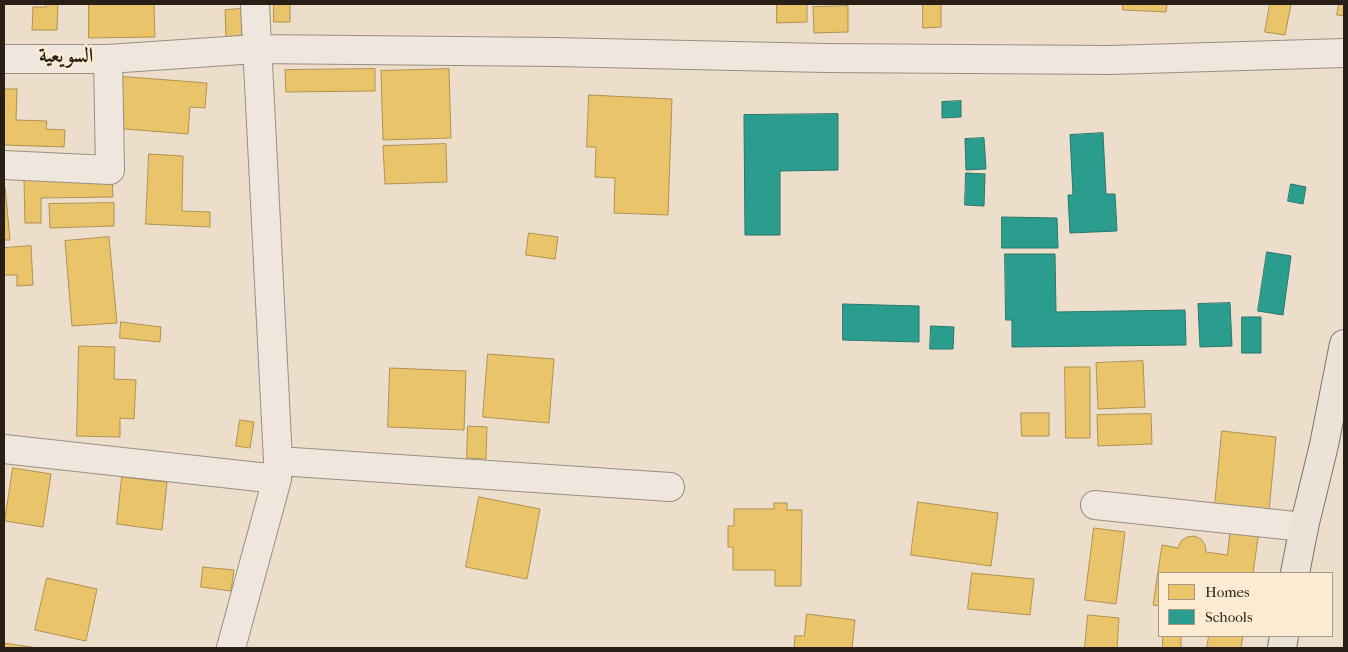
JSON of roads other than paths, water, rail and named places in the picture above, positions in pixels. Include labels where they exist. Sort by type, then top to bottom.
[{"type":"highway","points":[[1295,572],[1324,445],[1344,344]]},
{"type":"street","points":[[231,648],[278,470],[255,4]]},
{"type":"street","points":[[4,59],[108,59],[256,49],[555,52],[834,58],[1110,60],[1344,53]]},
{"type":"street","points":[[4,165],[110,170],[108,59]]},
{"type":"street","points":[[4,449],[278,470],[670,486]]},
{"type":"street","points":[[1095,505],[1304,527]]},
{"type":"district","name":"السويعية","points":[[66,57]]}]
